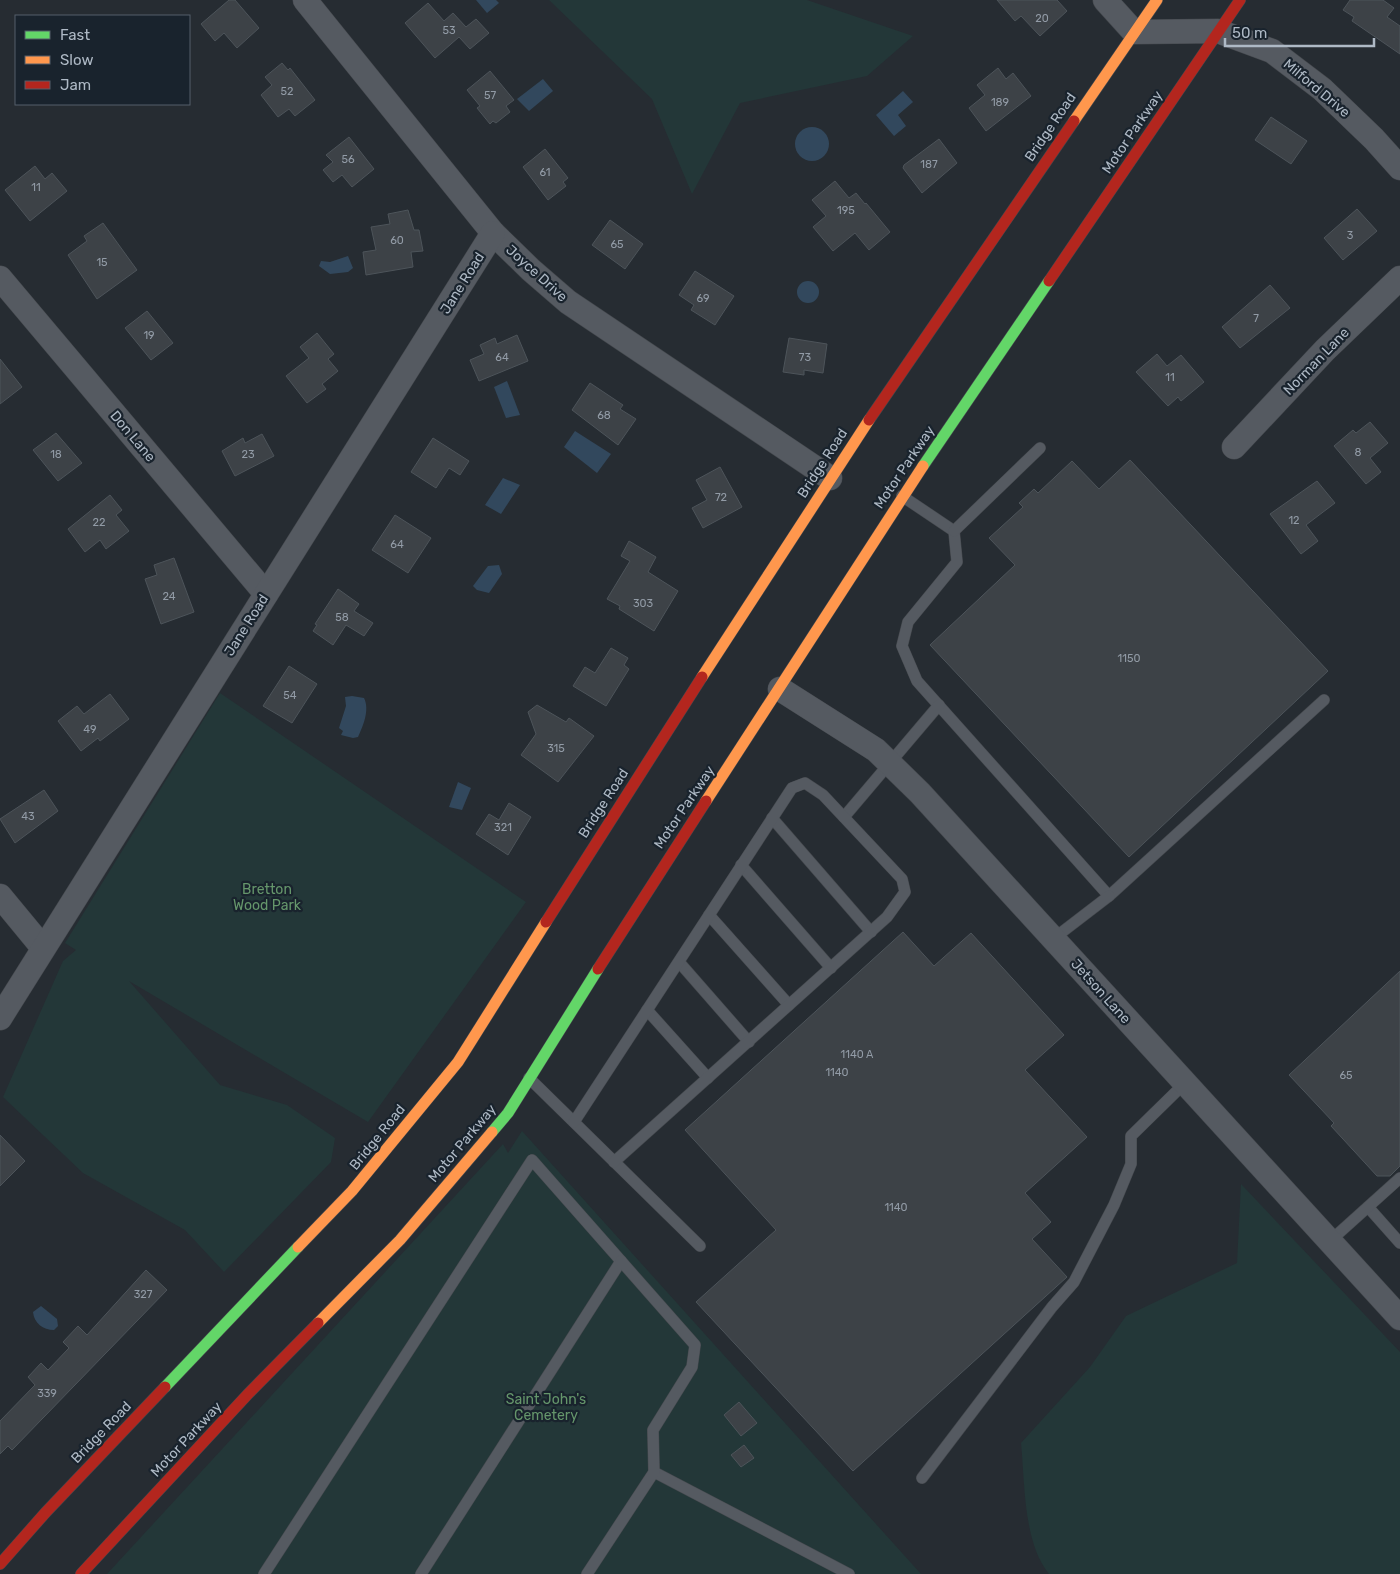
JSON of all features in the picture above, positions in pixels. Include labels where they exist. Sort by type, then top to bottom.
[{"type":"main road","name":"Bridge Road","points":[[0,1564],[46,1512],[352,1191],[458,1062],[572,880],[830,478],[1157,0]]},
{"type":"main road","name":"Motor Parkway","points":[[81,1574],[248,1394],[400,1240],[508,1113],[659,872],[780,689],[902,496],[1240,0]]},
{"type":"street","name":"Joyce Drive","points":[[305,0],[493,233],[530,270],[568,302],[830,478]]},
{"type":"street","points":[[1105,0],[1134,32],[1218,31]]},
{"type":"street","name":"Milford Drive","points":[[1218,31],[1272,52],[1322,89],[1374,139],[1400,168]]},
{"type":"street","name":"Jane Road","points":[[0,1018],[493,233]]},
{"type":"street","name":"Don Lane","points":[[0,278],[266,594]]},
{"type":"street","name":"Norman Lane","points":[[1234,447],[1325,350],[1400,278]]},
{"type":"street","name":"Jetson Lane","points":[[780,689],[876,750],[920,794],[1400,1318]]},
{"type":"street","points":[[0,896],[44,948]]},
{"type":"lane","points":[[954,531],[1040,448]]},
{"type":"lane","points":[[902,496],[954,531]]},
{"type":"lane","points":[[954,531],[957,562],[908,622],[902,646],[917,681],[1110,896]]},
{"type":"lane","points":[[1053,939],[1110,896],[1324,700]]},
{"type":"lane","points":[[844,817],[939,705]]},
{"type":"lane","points":[[574,1122],[792,788],[806,783],[823,795],[902,879],[905,892],[887,917],[871,932],[614,1162]]},
{"type":"lane","points":[[772,818],[871,932]]},
{"type":"lane","points":[[741,865],[831,968]]},
{"type":"lane","points":[[709,915],[789,1005]]},
{"type":"lane","points":[[679,962],[749,1042]]},
{"type":"lane","points":[[647,1010],[708,1078]]},
{"type":"lane","points":[[529,1078],[700,1246]]},
{"type":"lane","points":[[922,1478],[1052,1307],[1074,1282],[1114,1206],[1131,1164],[1131,1136],[1185,1083]]},
{"type":"lane","points":[[264,1574],[532,1160],[695,1345],[692,1367],[654,1430],[654,1472],[587,1574]]},
{"type":"lane","points":[[1330,1241],[1400,1178]]},
{"type":"lane","points":[[1368,1208],[1400,1243]]},
{"type":"lane","points":[[421,1574],[621,1261]]},
{"type":"lane","points":[[654,1472],[849,1574]]},
{"type":"green space","points":[[549,0],[807,0],[913,36],[867,76],[740,103],[692,194],[652,99]]},
{"type":"green space","name":"Bretton Wood Park","points":[[220,693],[526,902],[368,1122],[129,981],[220,1085],[287,1105],[335,1138],[331,1162],[224,1272],[185,1230],[83,1173],[3,1097],[63,961],[76,950],[65,943]]},
{"type":"green space","name":"Saint John's Cemetery","points":[[522,1131],[921,1574],[107,1574],[503,1144],[508,1153]]},
{"type":"green space","points":[[1241,1184],[1400,1352],[1400,1574],[1049,1574],[1040,1561],[1030,1529],[1021,1443],[1090,1367],[1126,1316],[1237,1263]]},
{"type":"water","points":[[476,0],[496,0],[499,3],[487,13]]},
{"type":"water","points":[[543,79],[553,91],[529,111],[517,99]]},
{"type":"water","points":[[903,91],[913,102],[898,115],[906,126],[894,136],[876,115]]},
{"type":"water","points":[[812,127],[824,132],[829,144],[824,156],[812,161],[800,156],[795,144],[800,132]]},
{"type":"water","points":[[348,256],[353,268],[348,272],[330,274],[319,266],[321,261],[330,262]]},
{"type":"water","points":[[808,281],[816,284],[819,292],[816,300],[808,303],[800,300],[797,292],[800,284]]},
{"type":"water","points":[[507,381],[520,415],[506,418],[494,387]]},
{"type":"water","points":[[575,431],[611,454],[597,473],[564,447]]},
{"type":"water","points":[[503,478],[520,485],[501,514],[485,505]]},
{"type":"water","points":[[499,565],[502,574],[489,593],[477,590],[473,586],[488,566]]},
{"type":"water","points":[[345,697],[364,698],[366,703],[365,718],[360,733],[358,737],[353,738],[341,735],[343,731],[339,728],[346,706]]},
{"type":"water","points":[[458,782],[471,788],[462,810],[449,807]]},
{"type":"water","points":[[41,1306],[57,1319],[58,1326],[54,1330],[50,1330],[37,1323],[33,1312]]},
{"type":"building","points":[[229,0],[235,0],[259,28],[237,48],[224,33],[215,41],[201,24]]},
{"type":"building","points":[[997,0],[1057,0],[1067,11],[1040,36],[1021,16],[1015,21]]},
{"type":"building","points":[[1350,0],[1383,0],[1394,8],[1387,17],[1400,26],[1400,54],[1352,21],[1354,17],[1343,10]]},
{"type":"building","points":[[428,3],[444,21],[453,13],[466,27],[476,19],[489,33],[470,49],[459,37],[435,58],[405,23]]},
{"type":"building","points":[[282,63],[288,70],[290,68],[315,100],[295,116],[289,109],[278,117],[261,95],[272,85],[265,77]]},
{"type":"building","points":[[998,68],[1006,79],[1013,73],[1031,96],[986,131],[969,108],[985,95],[977,85]]},
{"type":"building","points":[[490,71],[514,100],[506,106],[510,112],[496,123],[493,121],[490,124],[477,108],[480,106],[467,90]]},
{"type":"building","points":[[1271,117],[1307,141],[1291,164],[1255,140]]},
{"type":"building","points":[[349,137],[374,169],[352,187],[342,175],[333,182],[323,170],[333,162],[326,155]]},
{"type":"building","points":[[939,139],[957,163],[922,193],[903,168],[904,165]]},
{"type":"building","points":[[545,149],[568,178],[563,182],[566,186],[548,200],[523,167]]},
{"type":"building","points":[[35,166],[45,179],[52,173],[67,191],[30,221],[5,190]]},
{"type":"building","points":[[835,181],[849,198],[856,193],[890,232],[869,250],[855,233],[833,251],[813,227],[826,216],[812,200]]},
{"type":"building","points":[[1357,209],[1377,231],[1343,260],[1324,238]]},
{"type":"building","points":[[408,210],[414,230],[419,230],[423,251],[411,252],[413,267],[366,275],[363,252],[376,250],[371,227],[390,224],[388,214]]},
{"type":"building","points":[[610,220],[643,244],[625,269],[592,245]]},
{"type":"building","points":[[103,223],[137,270],[97,299],[68,255],[87,241],[84,236]]},
{"type":"building","points":[[695,271],[734,296],[715,325],[691,310],[694,305],[679,295]]},
{"type":"building","points":[[1270,285],[1290,308],[1240,348],[1222,327]]},
{"type":"building","points":[[147,311],[173,343],[151,360],[125,328]]},
{"type":"building","points":[[317,333],[334,354],[328,359],[338,371],[322,384],[326,389],[307,403],[286,376],[309,358],[300,347]]},
{"type":"building","points":[[517,335],[528,361],[479,381],[470,360],[484,354],[480,345],[495,338],[497,344]]},
{"type":"building","points":[[789,338],[827,344],[823,373],[804,370],[804,375],[783,372]]},
{"type":"building","points":[[1157,354],[1167,366],[1181,355],[1204,382],[1181,401],[1178,397],[1168,406],[1136,372]]},
{"type":"building","points":[[0,359],[22,387],[0,404]]},
{"type":"building","points":[[590,383],[623,405],[620,409],[636,419],[618,445],[572,410]]},
{"type":"building","points":[[1370,422],[1388,443],[1370,458],[1381,472],[1366,484],[1334,446],[1353,430],[1356,433]]},
{"type":"building","points":[[56,433],[82,463],[58,481],[33,450]]},
{"type":"building","points":[[262,434],[274,456],[235,476],[222,451],[243,438],[245,443]]},
{"type":"building","points":[[433,438],[469,461],[460,475],[449,468],[436,488],[411,472]]},
{"type":"building","points":[[1130,460],[1328,671],[1129,857],[930,645],[1015,565],[989,538],[1023,507],[1019,503],[1034,489],[1038,493],[1072,461],[1099,489]]},
{"type":"building","points":[[720,467],[742,507],[703,528],[692,508],[707,500],[696,480]]},
{"type":"building","points":[[1317,481],[1335,503],[1306,525],[1318,541],[1301,554],[1270,514]]},
{"type":"building","points":[[110,495],[122,510],[116,515],[129,531],[106,549],[100,540],[85,552],[68,529]]},
{"type":"building","points":[[395,515],[431,538],[408,573],[372,550]]},
{"type":"building","points":[[629,541],[656,557],[648,572],[678,591],[654,631],[619,609],[620,606],[607,599],[630,561],[621,556]]},
{"type":"building","points":[[174,558],[194,612],[161,624],[145,579],[157,575],[154,565]]},
{"type":"building","points":[[338,589],[359,604],[354,611],[373,623],[364,636],[346,625],[333,645],[313,631],[317,625],[315,624]]},
{"type":"building","points":[[611,648],[628,658],[624,665],[629,669],[606,706],[573,686],[585,667],[595,673]]},
{"type":"building","points":[[289,666],[317,684],[292,723],[263,706]]},
{"type":"building","points":[[110,694],[129,719],[100,741],[98,738],[81,751],[58,721],[77,706],[84,714]]},
{"type":"building","points":[[537,705],[566,722],[569,718],[594,736],[558,782],[521,755],[536,734],[528,712]]},
{"type":"building","points":[[44,790],[58,811],[15,843],[0,819]]},
{"type":"building","points":[[509,803],[531,817],[508,855],[476,834],[489,814],[499,820]]},
{"type":"building","points":[[903,932],[934,966],[971,933],[1064,1035],[1025,1070],[1087,1137],[1025,1193],[1051,1222],[1032,1239],[1067,1277],[853,1471],[696,1302],[776,1230],[685,1130]]},
{"type":"building","points":[[1400,971],[1400,1166],[1390,1176],[1377,1176],[1331,1126],[1334,1123],[1289,1075]]},
{"type":"building","points":[[0,1135],[25,1161],[0,1186]]},
{"type":"building","points":[[146,1270],[167,1290],[12,1450],[8,1446],[0,1454],[0,1421],[35,1385],[28,1377],[41,1363],[48,1370],[69,1348],[63,1342],[78,1326],[87,1335]]},
{"type":"building","points":[[739,1402],[757,1423],[741,1436],[724,1415]]},
{"type":"building","points":[[744,1445],[754,1458],[741,1467],[731,1455]]},
{"type":"traffic: fast","points":[[923,466],[1049,281]]},
{"type":"traffic: fast","points":[[492,1132],[508,1113],[598,969]]},
{"type":"traffic: fast","points":[[165,1387],[298,1247]]},
{"type":"traffic: slow","points":[[1074,121],[1157,0]]},
{"type":"traffic: slow","points":[[702,677],[869,420]]},
{"type":"traffic: slow","points":[[706,801],[923,466]]},
{"type":"traffic: slow","points":[[298,1247],[352,1191],[458,1062],[546,922]]},
{"type":"traffic: slow","points":[[318,1323],[400,1240],[492,1132]]},
{"type":"traffic: jam","points":[[1049,281],[1240,0]]},
{"type":"traffic: jam","points":[[869,420],[1074,121]]},
{"type":"traffic: jam","points":[[546,922],[702,677]]},
{"type":"traffic: jam","points":[[598,969],[706,801]]},
{"type":"traffic: jam","points":[[81,1574],[248,1394],[318,1323]]},
{"type":"traffic: jam","points":[[0,1564],[46,1512],[165,1387]]}]
